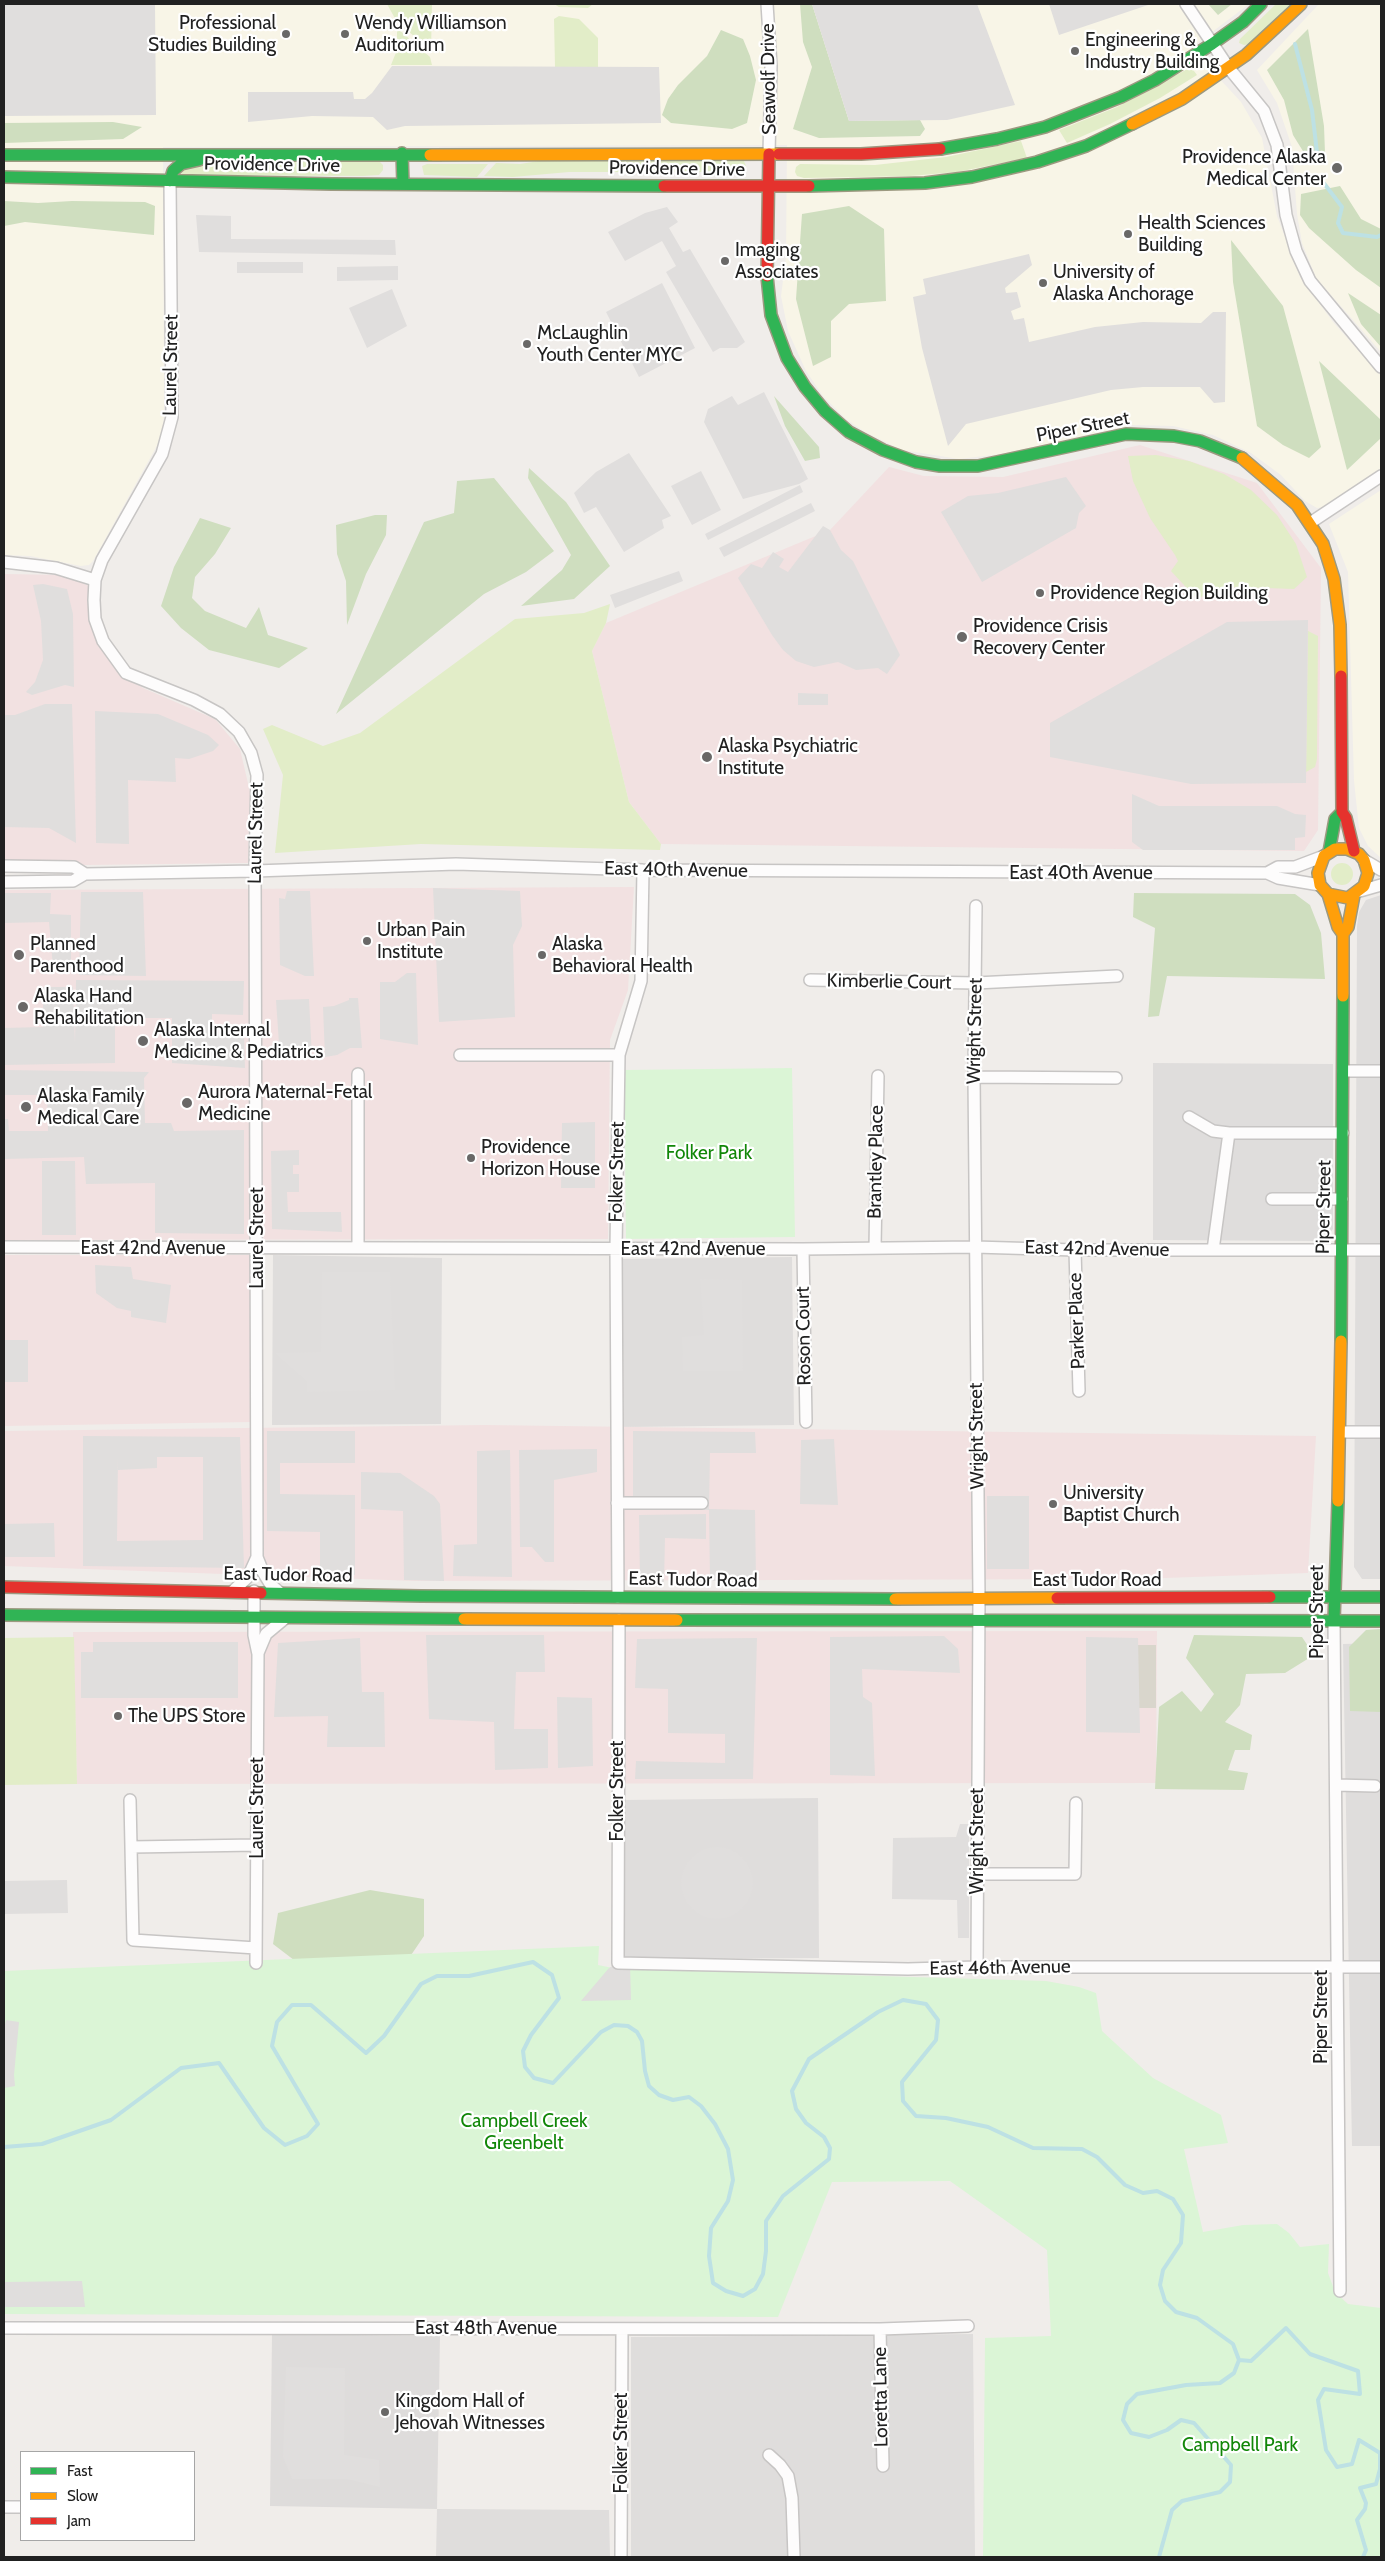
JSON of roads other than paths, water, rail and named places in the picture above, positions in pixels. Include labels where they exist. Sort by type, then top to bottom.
[{"type":"main road","name":"Providence Drive","points":[[4,155],[769,154],[910,152],[952,148],[997,140],[1089,111],[1155,80],[1243,22],[1262,4]]},
{"type":"main road","name":"Providence Drive","points":[[4,177],[170,181],[769,187],[925,183],[972,177],[1037,162],[1086,146],[1156,113],[1182,99],[1228,68],[1273,31],[1301,4]]},
{"type":"main road","points":[[402,153],[403,184]]},
{"type":"main road","points":[[170,181],[173,171],[182,164],[219,159],[232,154]]},
{"type":"main road","name":"Piper Street","points":[[769,154],[767,282],[774,323],[787,358],[805,387],[825,411],[849,432],[883,450],[916,462],[940,466],[988,464],[1126,434],[1174,436],[1208,444],[1246,460],[1282,489],[1310,523],[1323,544],[1333,568],[1340,625],[1342,812],[1346,818],[1354,851]]},
{"type":"main road","name":"Piper Street","points":[[1334,1621],[1340,1432],[1343,934],[1338,927],[1318,873],[1326,854],[1336,819],[1342,812]]},
{"type":"main road","points":[[1326,854],[1341,848],[1354,851],[1364,860]]},
{"type":"main road","name":"Piper Street","points":[[1343,934],[1348,927],[1357,893],[1364,886],[1368,873],[1364,860]]},
{"type":"main road","points":[[1324,889],[1341,898],[1357,893]]},
{"type":"main road","points":[[8,1575],[57,1587]]},
{"type":"main road","name":"East Tudor Road","points":[[4,1587],[680,1598],[1381,1598]]},
{"type":"main road","points":[[563,1619],[571,1612],[603,1608],[618,1597]]},
{"type":"main road","points":[[619,1620],[622,1611],[626,1609],[673,1607],[680,1598]]},
{"type":"main road","name":"East Tudor Road","points":[[4,1616],[619,1620],[1381,1621]]},
{"type":"street","name":"Seawolf Drive","points":[[767,4],[771,66],[769,154]]},
{"type":"street","points":[[1186,4],[1228,68],[1264,111],[1277,146],[1286,215],[1296,251],[1310,281],[1381,366]]},
{"type":"street","name":"Laurel Street","points":[[170,181],[172,417],[162,454],[102,560],[95,580],[95,619],[103,641],[126,674],[194,700],[220,714],[239,732],[252,753],[257,775],[255,871],[258,1249],[257,1556],[263,1572],[271,1585],[280,1592]]},
{"type":"street","points":[[1310,523],[1381,476]]},
{"type":"street","points":[[4,562],[56,568],[95,580]]},
{"type":"street","name":"East 40th Avenue","points":[[1267,873],[1278,867],[1296,867],[1326,854]]},
{"type":"street","points":[[1364,860],[1381,870]]},
{"type":"street","name":"East 40th Avenue","points":[[4,882],[73,881],[85,874],[255,871],[456,864],[644,870],[1267,873],[1278,878],[1324,889]]},
{"type":"street","name":"East 40th Avenue","points":[[4,866],[74,867],[85,874]]},
{"type":"street","name":"Folker Street","points":[[618,1597],[616,1249],[619,1055],[641,981],[644,870]]},
{"type":"street","points":[[1357,893],[1381,885]]},
{"type":"street","name":"Wright Street","points":[[976,906],[974,1077],[979,1598],[977,1967]]},
{"type":"street","name":"Kimberlie Court","points":[[810,980],[976,983],[1117,976]]},
{"type":"street","points":[[460,1055],[619,1055]]},
{"type":"street","points":[[1343,1071],[1381,1071]]},
{"type":"street","points":[[358,1074],[358,1248]]},
{"type":"street","name":"Brantley Place","points":[[875,1248],[878,1076]]},
{"type":"street","points":[[974,1077],[1116,1078]]},
{"type":"street","points":[[1189,1117],[1213,1131],[1229,1134],[1343,1133]]},
{"type":"street","points":[[1213,1250],[1229,1134]]},
{"type":"street","points":[[1272,1199],[1342,1199]]},
{"type":"street","name":"East 42nd Avenue","points":[[4,1247],[258,1249],[803,1249],[975,1247],[1075,1250],[1381,1250]]},
{"type":"street","name":"Roson Court","points":[[803,1249],[806,1422]]},
{"type":"street","name":"Parker Place","points":[[1075,1250],[1080,1391]]},
{"type":"street","points":[[1340,1432],[1381,1432]]},
{"type":"street","points":[[617,1503],[702,1503]]},
{"type":"street","name":"Laurel Street","points":[[233,1591],[248,1577],[257,1556]]},
{"type":"street","name":"Laurel Street","points":[[254,1591],[254,1635],[258,1654],[256,1963]]},
{"type":"street","name":"Laurel Street","points":[[258,1654],[266,1634],[285,1618]]},
{"type":"street","name":"Folker Street","points":[[618,1963],[619,1620]]},
{"type":"street","name":"Piper Street","points":[[1334,1621],[1340,2291]]},
{"type":"street","points":[[1336,1785],[1375,1786]]},
{"type":"street","points":[[130,1800],[133,1940],[256,1948]]},
{"type":"street","points":[[977,1874],[1075,1874],[1076,1802]]},
{"type":"street","points":[[131,1847],[256,1845]]},
{"type":"street","name":"East 46th Avenue","points":[[618,1963],[908,1969],[977,1967],[1381,1967]]},
{"type":"street","name":"East 48th Avenue","points":[[4,2328],[880,2329],[968,2326]]},
{"type":"street","name":"Folker Street","points":[[621,2557],[622,2329]]},
{"type":"street","name":"Loretta Lane","points":[[880,2329],[883,2466]]},
{"type":"street","points":[[770,2456],[788,2476],[792,2498],[794,2557]]},
{"type":"street","points":[[4,2507],[20,2507]]},
{"type":"waterway","points":[[1295,44],[1312,110],[1318,161]]},
{"type":"waterway","points":[[1323,182],[1342,207],[1338,223],[1343,233],[1377,237],[1381,235]]},
{"type":"waterway","points":[[4,2147],[42,2144],[111,2120],[181,2068],[219,2063],[264,2128],[285,2145],[307,2136],[318,2124],[272,2046],[277,2022],[292,2005],[311,2005],[366,2053],[384,2036],[421,1984],[437,1976],[469,1976],[533,1962],[552,1975],[559,1998],[531,2035],[523,2051],[525,2067],[534,2078],[553,2083],[601,2032],[614,2025],[628,2026],[637,2032],[642,2041],[645,2071],[649,2086],[659,2095],[673,2100],[689,2097],[701,2106],[715,2124],[728,2149],[733,2180],[728,2201],[711,2228],[709,2256],[713,2283],[726,2291],[743,2296],[755,2289],[763,2274],[766,2251],[766,2221],[783,2196],[829,2159],[830,2148],[824,2137],[806,2123],[796,2109],[792,2091],[809,2059],[878,2012],[903,2000],[926,2004],[938,2020],[936,2040],[902,2082],[903,2101],[916,2116],[946,2118],[988,2127],[1033,2148],[1082,2149],[1097,2157],[1125,2185],[1143,2193],[1157,2191],[1173,2199],[1183,2215],[1181,2243],[1163,2270],[1160,2285],[1165,2301],[1176,2312],[1197,2318],[1233,2344],[1239,2360]]},
{"type":"waterway","points":[[1239,2360],[1251,2361],[1286,2328],[1310,2354],[1358,2371],[1360,2394],[1324,2389],[1318,2400],[1326,2450],[1337,2467],[1352,2464],[1359,2440],[1380,2453],[1380,2469],[1376,2484],[1360,2488],[1366,2503],[1365,2509],[1357,2520],[1366,2550],[1363,2557]]},
{"type":"waterway","points":[[1159,2557],[1172,2510],[1182,2501],[1220,2492],[1230,2482],[1231,2465],[1194,2423],[1181,2420],[1167,2430],[1149,2437],[1131,2433],[1123,2420],[1127,2404],[1137,2394],[1186,2385],[1220,2383],[1234,2373],[1239,2360]]},
{"type":"place","name":"Professional Studies Building","points":[[286,34]]},
{"type":"place","name":"Wendy Williamson Auditorium","points":[[345,34]]},
{"type":"place","name":"Engineering & Industry Building","points":[[1075,51]]},
{"type":"place","name":"Providence Alaska Medical Center","points":[[1337,168]]},
{"type":"place","name":"Health Sciences Building","points":[[1128,234]]},
{"type":"place","name":"Imaging Associates","points":[[725,261]]},
{"type":"place","name":"University of Alaska Anchorage","points":[[1043,283]]},
{"type":"place","name":"McLaughlin Youth Center MYC","points":[[527,344]]},
{"type":"place","name":"Providence Region Building","points":[[1040,593]]},
{"type":"place","name":"Providence Crisis Recovery Center","points":[[962,637]]},
{"type":"place","name":"Alaska Psychiatric Institute","points":[[707,757]]},
{"type":"place","name":"Urban Pain Institute","points":[[367,941]]},
{"type":"place","name":"Planned Parenthood","points":[[19,955]]},
{"type":"place","name":"Alaska Behavioral Health","points":[[542,955]]},
{"type":"place","name":"Alaska Hand Rehabilitation","points":[[23,1007]]},
{"type":"place","name":"Alaska Internal Medicine & Pediatrics","points":[[143,1041]]},
{"type":"place","name":"Aurora Maternal-Fetal Medicine","points":[[187,1103]]},
{"type":"place","name":"Alaska Family Medical Care","points":[[26,1107]]},
{"type":"place","name":"Providence Horizon House","points":[[471,1158]]},
{"type":"place","name":"University Baptist Church","points":[[1053,1504]]},
{"type":"place","name":"The UPS Store","points":[[118,1716]]},
{"type":"place","name":"Kingdom Hall of Jehovah Witnesses","points":[[385,2412]]},
{"type":"park label","name":"Folker Park","points":[[709,1153]]},
{"type":"park label","name":"Campbell Creek Greenbelt","points":[[524,2132]]},
{"type":"park label","name":"Campbell Park","points":[[1240,2445]]}]
